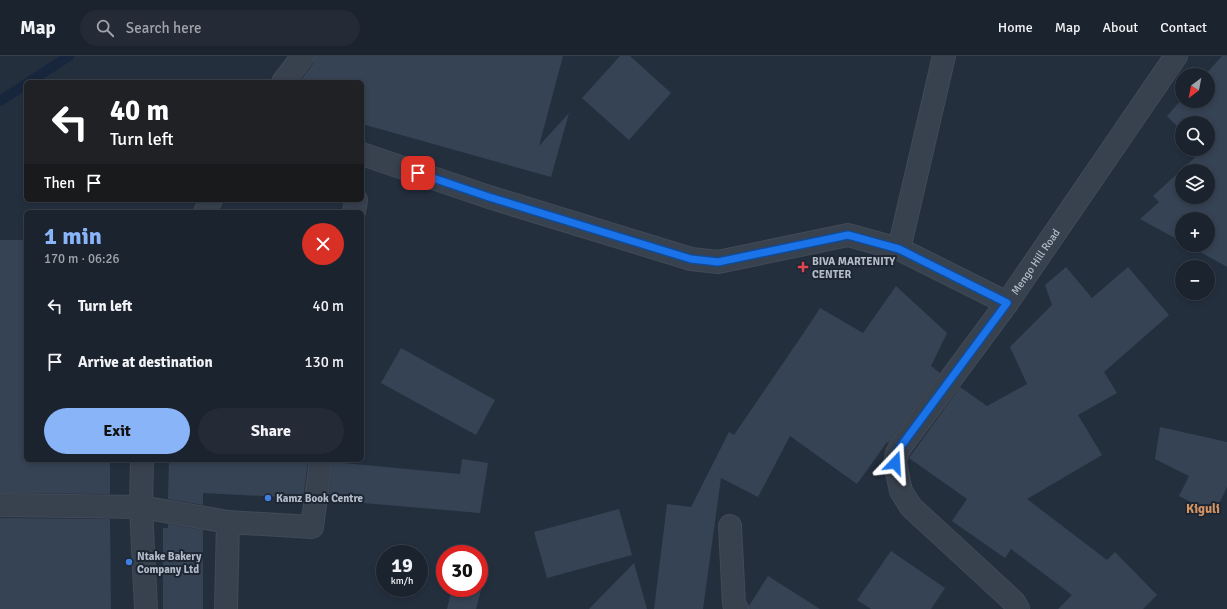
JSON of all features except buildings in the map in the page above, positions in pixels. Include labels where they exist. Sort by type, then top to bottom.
[{"type":"street","points":[[285,80],[303,56]]},
{"type":"street","points":[[899,249],[944,56]]},
{"type":"street","name":"Mengo Hill Road","points":[[1018,609],[1014,602],[911,507],[901,491],[895,463],[897,453],[1007,303],[1176,56]]},
{"type":"street","points":[[364,155],[489,197],[691,259],[718,262],[848,235],[899,249],[1007,303]]},
{"type":"street","points":[[142,462],[141,507],[146,609]]},
{"type":"street","points":[[0,505],[141,507],[228,522],[312,527],[321,462]]},
{"type":"street","points":[[226,609],[228,522]]},
{"type":"street","points":[[730,526],[734,604],[737,609]]},
{"type":"waterway","points":[[32,80],[69,56]]},
{"type":"waterway","points":[[0,101],[24,85]]},
{"type":"place","name":"BIVA MARTENITY CENTER","points":[[803,267]]},
{"type":"place","name":"Kamz Book Centre","points":[[268,498]]},
{"type":"place","name":"Ntake Bakery Company Ltd","points":[[129,562]]},
{"type":"district","name":"Kiguli","points":[[1203,508]]},
{"type":"route","points":[[418,173],[489,197],[691,259],[718,262],[848,235],[899,249],[1007,303],[901,446],[897,453],[895,463]]}]
